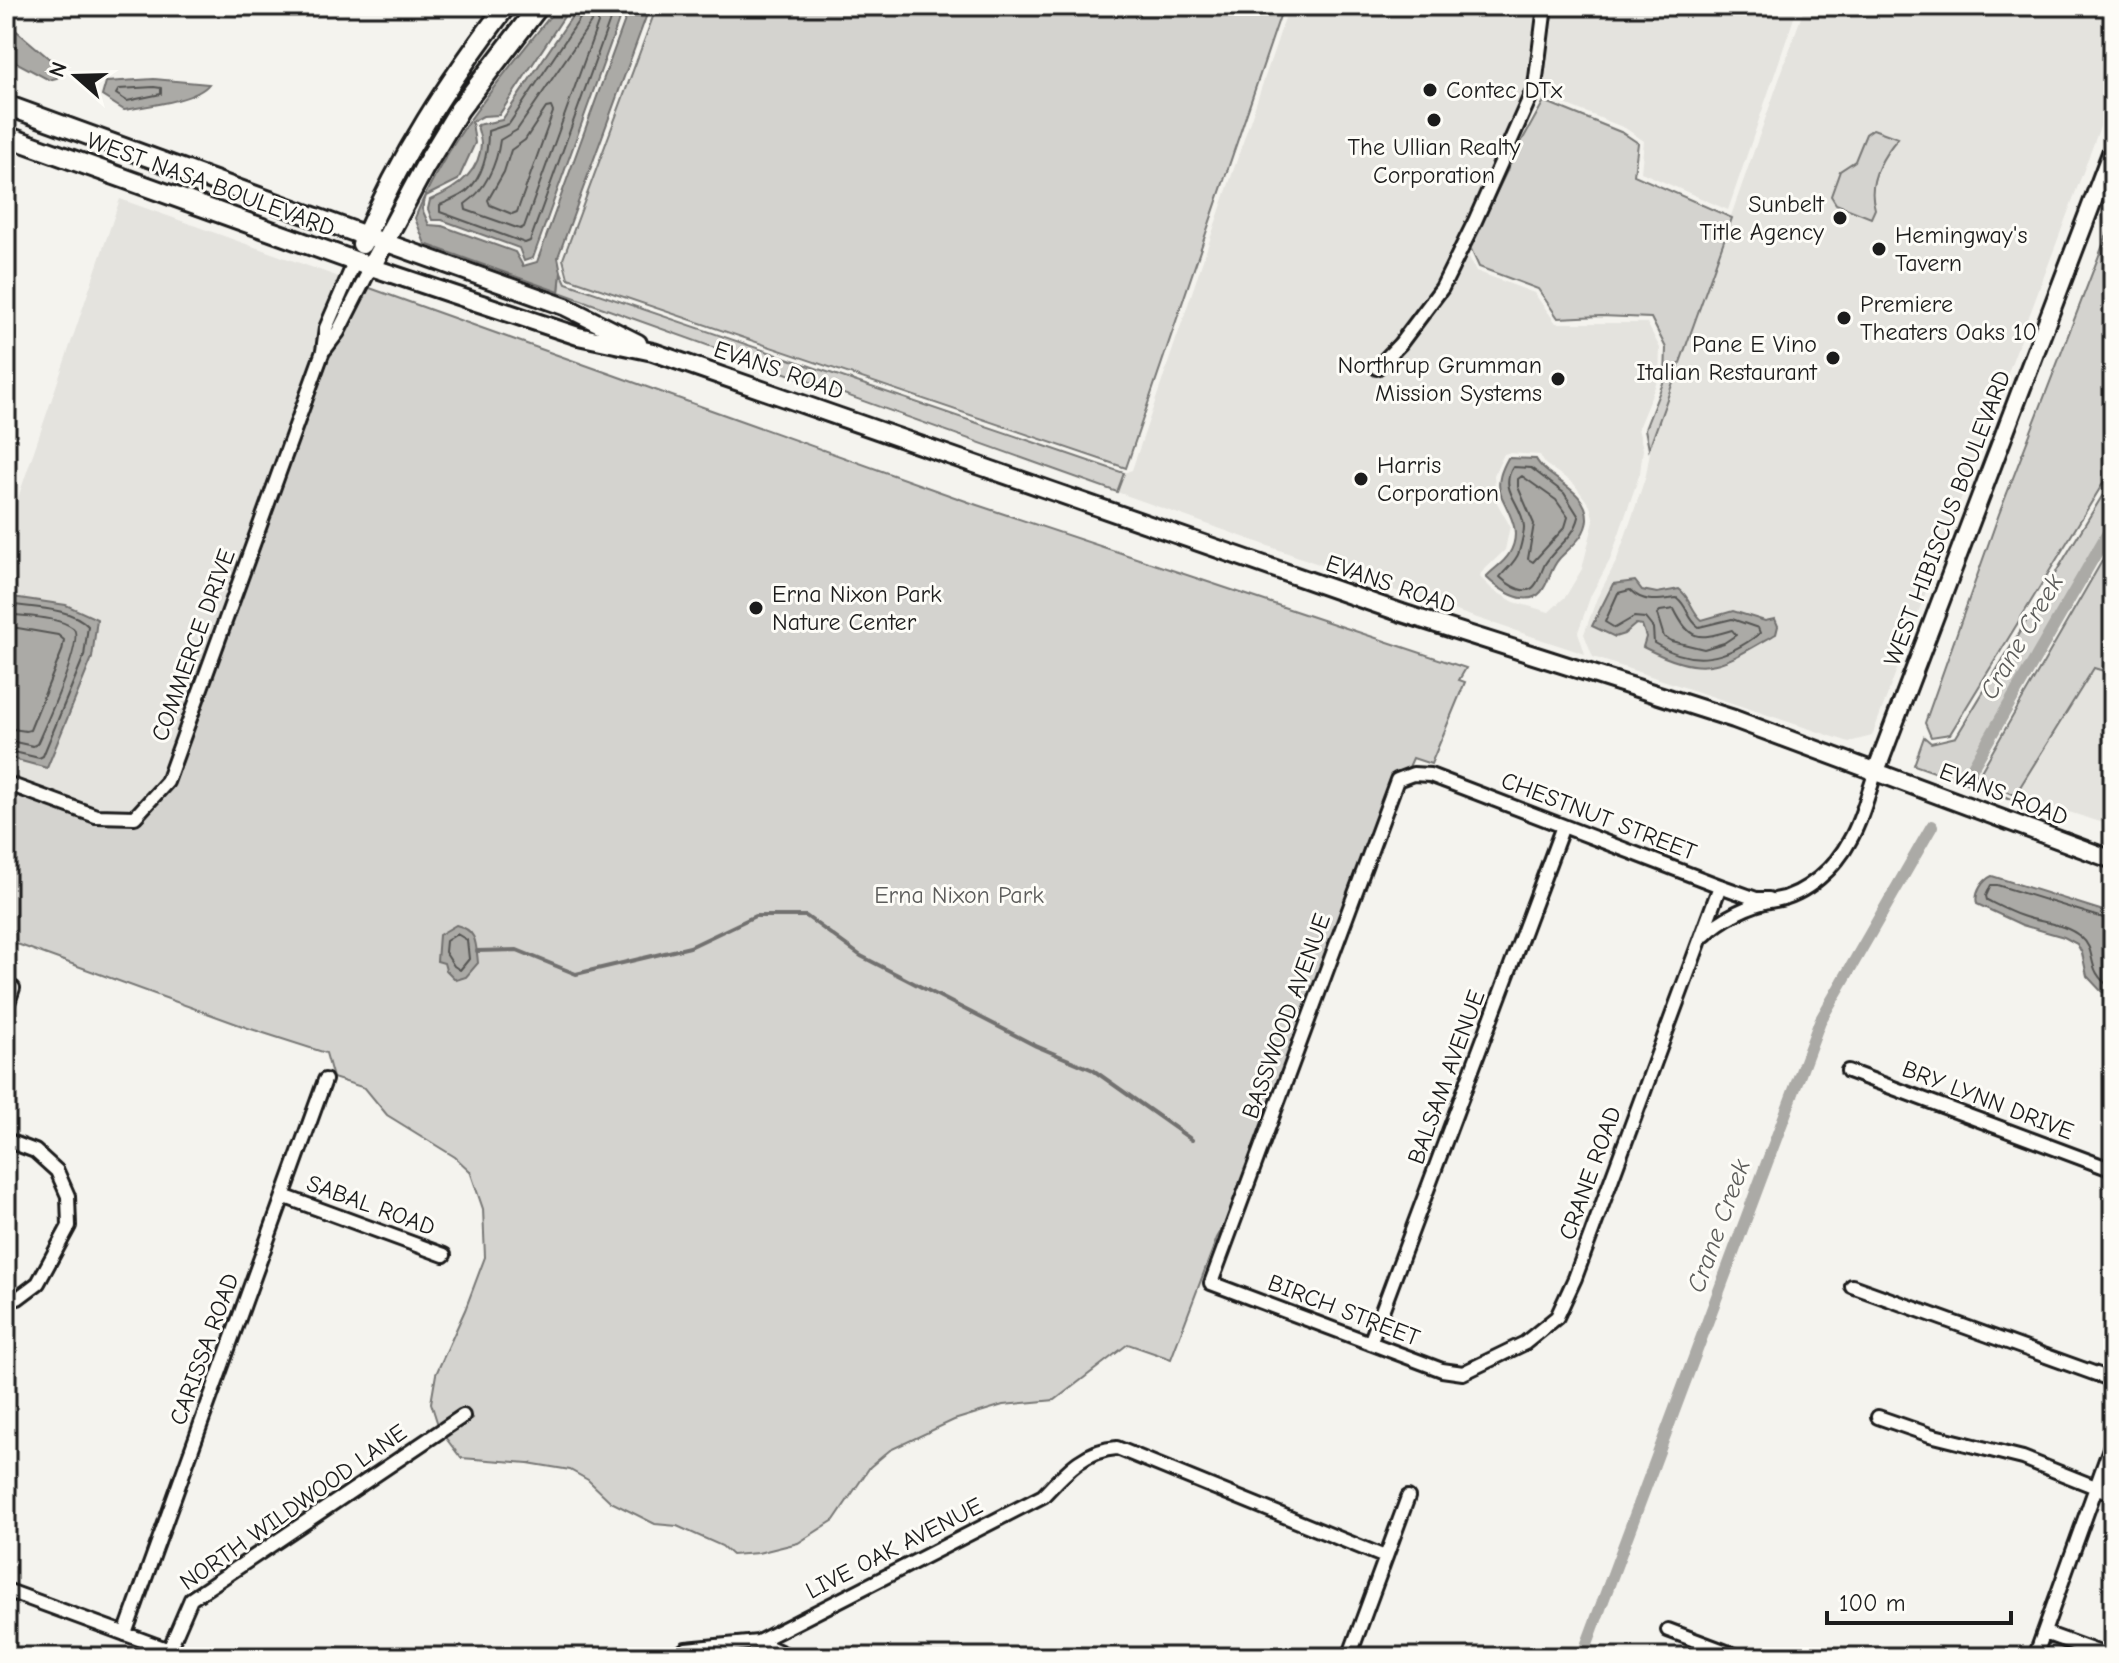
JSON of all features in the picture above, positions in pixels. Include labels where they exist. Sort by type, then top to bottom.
[{"type":"main road","name":"WEST NASA BOULEVARD","points":[[6,136],[363,264],[366,236],[394,175],[429,113],[506,6]]},
{"type":"main road","points":[[363,264],[385,243],[459,110],[539,6]]},
{"type":"main road","name":"WEST NASA BOULEVARD","points":[[6,105],[366,236]]},
{"type":"street","points":[[1377,368],[1400,344],[1442,288],[1475,221],[1535,86],[1542,7]]},
{"type":"street","name":"WEST HIBISCUS BOULEVARD","points":[[1876,771],[2113,148]]},
{"type":"street","name":"EVANS ROAD","points":[[366,236],[566,307],[653,352]]},
{"type":"street","name":"EVANS ROAD","points":[[363,264],[578,336],[653,352],[1413,617],[1734,719],[2113,860]]},
{"type":"street","name":"COMMERCE DRIVE","points":[[6,783],[96,816],[135,817],[167,782],[323,351],[326,328],[363,264]]},
{"type":"street","points":[[1700,940],[1712,928],[1769,899],[1776,900],[1806,888],[1833,865],[1851,840],[1876,771]]},
{"type":"street","name":"CHESTNUT STREET","points":[[1413,774],[1430,775],[1720,886],[1756,899],[1769,899]]},
{"type":"street","name":"BASSWOOD AVENUE","points":[[1211,1283],[1397,780],[1413,774]]},
{"type":"street","name":"BALSAM AVENUE","points":[[1370,1343],[1563,826]]},
{"type":"street","name":"CRANE ROAD","points":[[1463,1373],[1525,1343],[1557,1317],[1575,1278],[1720,886]]},
{"type":"street","points":[[6,1009],[13,988]]},
{"type":"street","name":"BRY LYNN DRIVE","points":[[1848,1071],[2113,1170]]},
{"type":"street","name":"CARISSA ROAD","points":[[125,1634],[325,1080]]},
{"type":"street","points":[[6,1140],[35,1151],[57,1171],[68,1196],[69,1226],[38,1283],[18,1298],[6,1301]]},
{"type":"street","name":"SABAL ROAD","points":[[283,1196],[444,1255]]},
{"type":"street","name":"BIRCH STREET","points":[[1211,1283],[1442,1370],[1463,1373]]},
{"type":"street","points":[[1852,1286],[2113,1380]]},
{"type":"street","name":"NORTH WILDWOOD LANE","points":[[169,1650],[191,1599],[463,1416]]},
{"type":"street","points":[[1878,1417],[1930,1435],[2023,1458],[2113,1494]]},
{"type":"street","points":[[2035,1657],[2113,1440]]},
{"type":"street","name":"LIVE OAK AVENUE","points":[[676,1657],[686,1649],[758,1642],[1043,1496],[1075,1463],[1101,1449],[1117,1448],[1385,1557]]},
{"type":"street","points":[[1349,1657],[1408,1497]]},
{"type":"street","points":[[6,1590],[188,1657]]},
{"type":"street","points":[[1668,1630],[1740,1657]]},
{"type":"street","points":[[2045,1633],[2111,1657]]},
{"type":"street","points":[[758,1642],[791,1657]]},
{"type":"shaded area","points":[[1289,6],[1527,6],[1536,14],[1528,84],[1469,218],[1435,285],[1394,340],[1367,368],[1378,377],[1405,349],[1448,292],[1467,253],[1476,271],[1534,293],[1556,323],[1647,323],[1660,348],[1659,377],[1638,428],[1643,449],[1640,473],[1610,560],[1591,595],[1578,632],[1585,654],[1369,582],[1117,492],[1124,473],[1132,470]],"holes":[[[1504,454],[1540,455],[1545,464],[1574,484],[1590,506],[1594,521],[1582,569],[1566,596],[1549,612],[1514,602],[1493,590],[1480,577],[1505,550],[1510,526],[1496,501],[1494,475]]]},
{"type":"shaded area","points":[[1553,6],[1798,6],[1728,210],[1641,172],[1644,141],[1625,128],[1545,96],[1540,97],[1532,111],[1542,89]]},
{"type":"shaded area","points":[[1805,6],[2113,6],[2113,92],[1872,736],[1849,742],[1593,657],[1584,634],[1631,520],[1646,475],[1652,440]]},
{"type":"shaded area","points":[[120,199],[339,277],[318,325],[314,353],[161,776],[131,811],[85,805],[6,776],[6,757],[47,768],[66,605],[6,596],[6,533]]},
{"type":"shaded area","points":[[2095,668],[2113,674],[2113,826],[2015,795]]},
{"type":"green space","points":[[657,6],[1283,7],[1126,468],[568,278],[563,259]]},
{"type":"green space","points":[[1544,101],[1623,133],[1638,143],[1634,175],[1732,218],[1649,449],[1645,429],[1665,378],[1666,348],[1651,318],[1558,318],[1538,289],[1479,267],[1470,247]]},
{"type":"green space","points":[[1873,129],[1898,138],[1877,172],[1873,190],[1875,209],[1871,218],[1836,204],[1831,196],[1840,171],[1855,161],[1866,134]]},
{"type":"green space","points":[[2108,232],[2113,234],[2113,467],[1950,734],[1931,737],[1925,723],[1999,514]]},
{"type":"green space","points":[[561,272],[566,283],[1124,473],[1117,492],[559,292]]},
{"type":"green space","name":"Erna Nixon Park","points":[[367,287],[977,505],[1466,668],[1459,680],[1465,682],[1431,764],[1413,758],[1409,767],[1390,778],[1225,1224],[1171,1359],[1128,1344],[1055,1400],[1003,1405],[954,1420],[890,1450],[870,1467],[834,1520],[798,1543],[758,1553],[732,1555],[722,1546],[677,1526],[655,1524],[611,1502],[588,1480],[570,1470],[461,1458],[445,1437],[472,1418],[463,1408],[438,1425],[431,1403],[436,1374],[485,1257],[483,1209],[470,1171],[455,1157],[387,1115],[365,1088],[333,1078],[326,1053],[6,940],[6,790],[94,822],[135,824],[173,784],[328,359]]},
{"type":"green space","points":[[2113,478],[2113,530],[1975,770],[1979,785],[2014,800],[1914,765],[1924,737],[1931,743],[1956,737]]},
{"type":"green space","points":[[2113,542],[2113,674],[2094,668],[2015,795],[1983,781],[1980,773]]},
{"type":"water","points":[[558,6],[571,6],[499,115],[483,116],[472,122],[475,143],[458,180],[426,196],[422,209],[429,225],[442,226],[515,252],[523,266],[537,262],[630,6],[650,6],[558,257],[561,272],[559,292],[425,244],[415,218],[428,189],[461,133]]},
{"type":"water","points":[[579,6],[624,6],[533,258],[524,261],[519,248],[442,220],[432,220],[428,209],[430,200],[456,186],[471,172],[480,155],[477,125],[502,120]]},
{"type":"water","points":[[6,22],[58,66],[60,73],[57,78],[49,80],[6,57]]},
{"type":"water","points":[[154,79],[209,84],[182,99],[124,110],[102,96],[106,82]]},
{"type":"water","points":[[1508,458],[1536,459],[1574,492],[1586,509],[1586,525],[1581,536],[1556,563],[1544,588],[1535,597],[1512,595],[1486,577],[1507,557],[1515,538],[1513,523],[1499,485]]},
{"type":"water","points":[[1635,581],[1642,590],[1657,593],[1679,589],[1702,620],[1733,611],[1765,621],[1775,619],[1778,626],[1776,634],[1725,661],[1698,666],[1664,657],[1643,647],[1646,637],[1642,625],[1636,624],[1615,637],[1592,626],[1613,584]]},
{"type":"water","points":[[6,596],[66,605],[97,619],[92,658],[47,768],[6,757]]},
{"type":"water","points":[[1992,876],[2113,914],[2113,998],[2101,991],[2087,976],[2077,944],[2022,925],[1977,904],[1980,887]]},
{"type":"water","points":[[456,925],[472,934],[478,963],[466,977],[456,980],[446,970],[444,963],[437,961],[439,935]]},
{"type":"waterway","name":"Crane Creek","points":[[1970,772],[2113,524]]},
{"type":"waterway","name":"Crane Creek","points":[[1582,1657],[1820,1021],[1932,826]]},
{"type":"waterway","points":[[477,951],[517,950],[576,974],[690,947],[755,916],[806,916],[861,956],[1036,1046],[1093,1070],[1192,1140]]},
{"type":"place","name":"Contec DTx","points":[[1430,90]]},
{"type":"place","name":"The Ullian Realty Corporation","points":[[1434,120]]},
{"type":"place","name":"Sunbelt Title Agency","points":[[1840,218]]},
{"type":"place","name":"Hemingway's Tavern","points":[[1879,249]]},
{"type":"place","name":"Premiere Theaters Oaks 10","points":[[1844,318]]},
{"type":"place","name":"Pane E Vino Italian Restaurant","points":[[1833,358]]},
{"type":"place","name":"Northrup Grumman Mission Systems","points":[[1558,379]]},
{"type":"place","name":"Harris Corporation","points":[[1361,479]]},
{"type":"place","name":"Erna Nixon Park Nature Center","points":[[756,608]]}]
